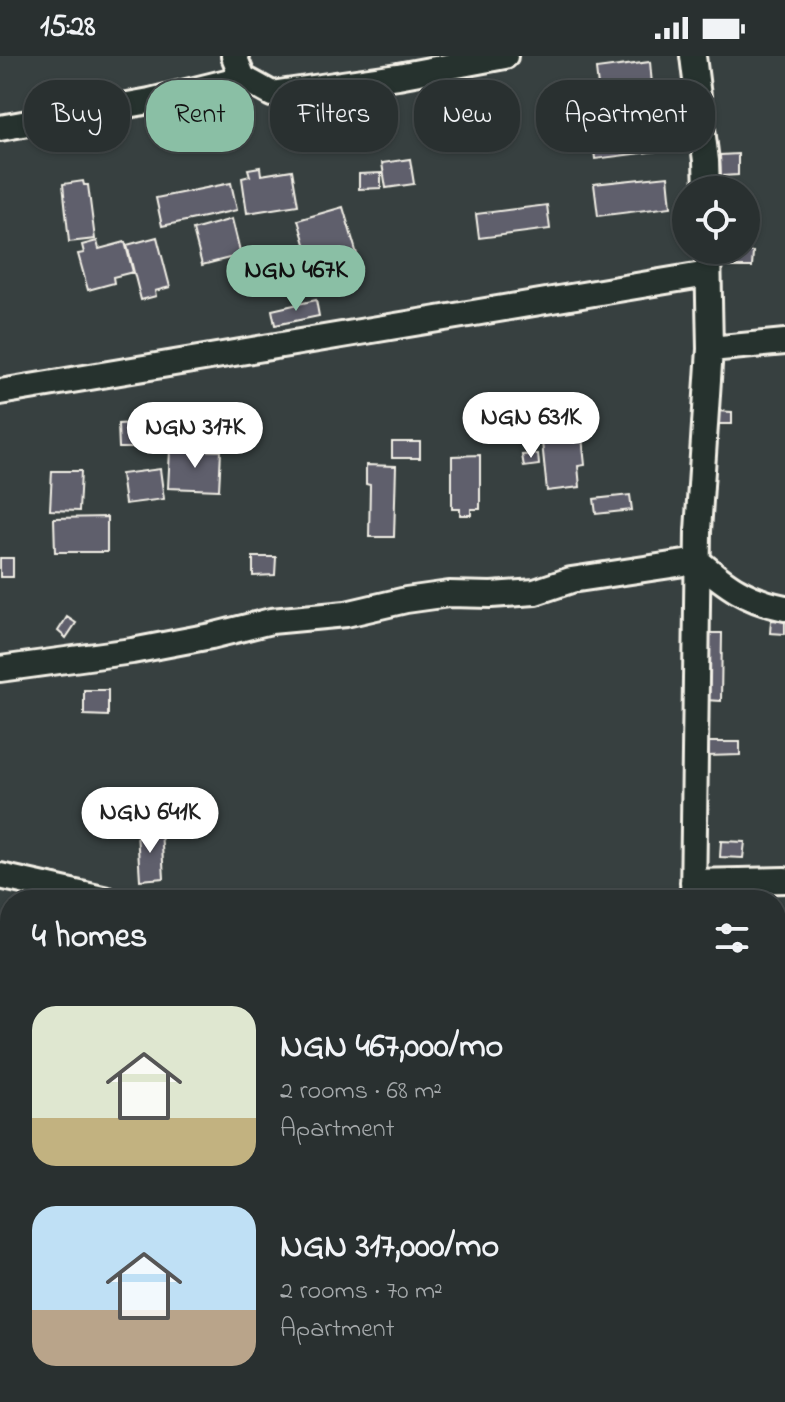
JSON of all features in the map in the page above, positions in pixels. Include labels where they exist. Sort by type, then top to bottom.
[{"type":"street","points":[[0,128],[150,101],[238,67],[272,94],[398,76],[505,56]]},
{"type":"street","points":[[693,56],[707,176]]},
{"type":"street","points":[[0,392],[697,264]]},
{"type":"street","points":[[693,890],[698,531],[710,349],[708,264]]},
{"type":"street","points":[[710,349],[785,342]]},
{"type":"street","points":[[698,561],[725,585],[761,603],[785,608]]},
{"type":"street","points":[[0,669],[132,651],[271,621],[346,614],[406,600],[449,594],[535,592],[571,580],[698,561]]},
{"type":"street","points":[[0,876],[62,890]]},
{"type":"street","points":[[701,890],[785,880]]},
{"type":"building","points":[[650,62],[652,80],[597,80],[596,69]]},
{"type":"building","points":[[594,152],[650,152],[595,159]]},
{"type":"building","points":[[738,154],[738,175],[721,176],[720,155]]},
{"type":"building","points":[[410,159],[414,184],[386,188],[382,163]]},
{"type":"building","points":[[260,167],[261,175],[292,170],[298,205],[247,213],[242,178],[250,176],[248,169]]},
{"type":"building","points":[[381,173],[381,188],[359,189],[359,174]]},
{"type":"building","points":[[668,176],[671,207],[598,216],[594,184]]},
{"type":"building","points":[[83,181],[84,185],[88,185],[95,239],[69,242],[63,184]]},
{"type":"building","points":[[231,183],[237,210],[162,226],[156,198]]},
{"type":"building","points":[[547,205],[550,229],[479,238],[476,214]]},
{"type":"building","points":[[343,207],[361,268],[316,281],[298,220]]},
{"type":"building","points":[[232,219],[241,255],[202,265],[193,230]]},
{"type":"building","points":[[157,237],[170,287],[155,291],[156,296],[141,300],[127,245]]},
{"type":"building","points":[[97,241],[99,249],[125,242],[133,272],[113,277],[114,283],[88,290],[78,254],[84,253],[82,245]]},
{"type":"building","points":[[727,264],[752,264],[752,267],[727,267]]},
{"type":"building","points":[[316,300],[319,316],[275,325],[272,310]]},
{"type":"building","points":[[715,411],[732,412],[732,424],[715,424]]},
{"type":"building","points":[[135,423],[136,448],[119,448],[118,424]]},
{"type":"building","points":[[582,437],[585,465],[578,466],[580,487],[547,491],[542,442]]},
{"type":"building","points":[[392,442],[420,442],[420,458],[392,458]]},
{"type":"building","points":[[170,450],[221,451],[219,490],[168,488]]},
{"type":"building","points":[[538,454],[539,465],[524,467],[522,455]]},
{"type":"building","points":[[480,455],[480,509],[471,509],[471,515],[460,515],[460,509],[452,509],[452,456]]},
{"type":"building","points":[[366,465],[396,466],[394,537],[369,537],[370,485],[366,484]]},
{"type":"building","points":[[160,469],[164,499],[125,504],[121,474]]},
{"type":"building","points":[[52,471],[81,471],[79,511],[50,510]]},
{"type":"building","points":[[630,495],[632,510],[596,514],[594,499]]},
{"type":"building","points":[[107,517],[107,552],[55,552],[54,518]]},
{"type":"building","points":[[253,557],[276,557],[275,575],[253,576]]},
{"type":"building","points":[[0,558],[13,558],[13,577],[0,577]]},
{"type":"building","points":[[67,617],[76,623],[66,638],[58,631]]},
{"type":"building","points":[[771,620],[785,621],[785,634],[770,633]]},
{"type":"building","points":[[706,633],[722,633],[721,701],[705,700]]},
{"type":"building","points":[[84,690],[108,690],[108,716],[84,715]]},
{"type":"building","points":[[707,742],[740,742],[740,755],[707,756]]},
{"type":"building","points":[[161,830],[164,878],[140,880],[137,832]]},
{"type":"building","points":[[721,841],[745,842],[743,858],[720,857]]}]
